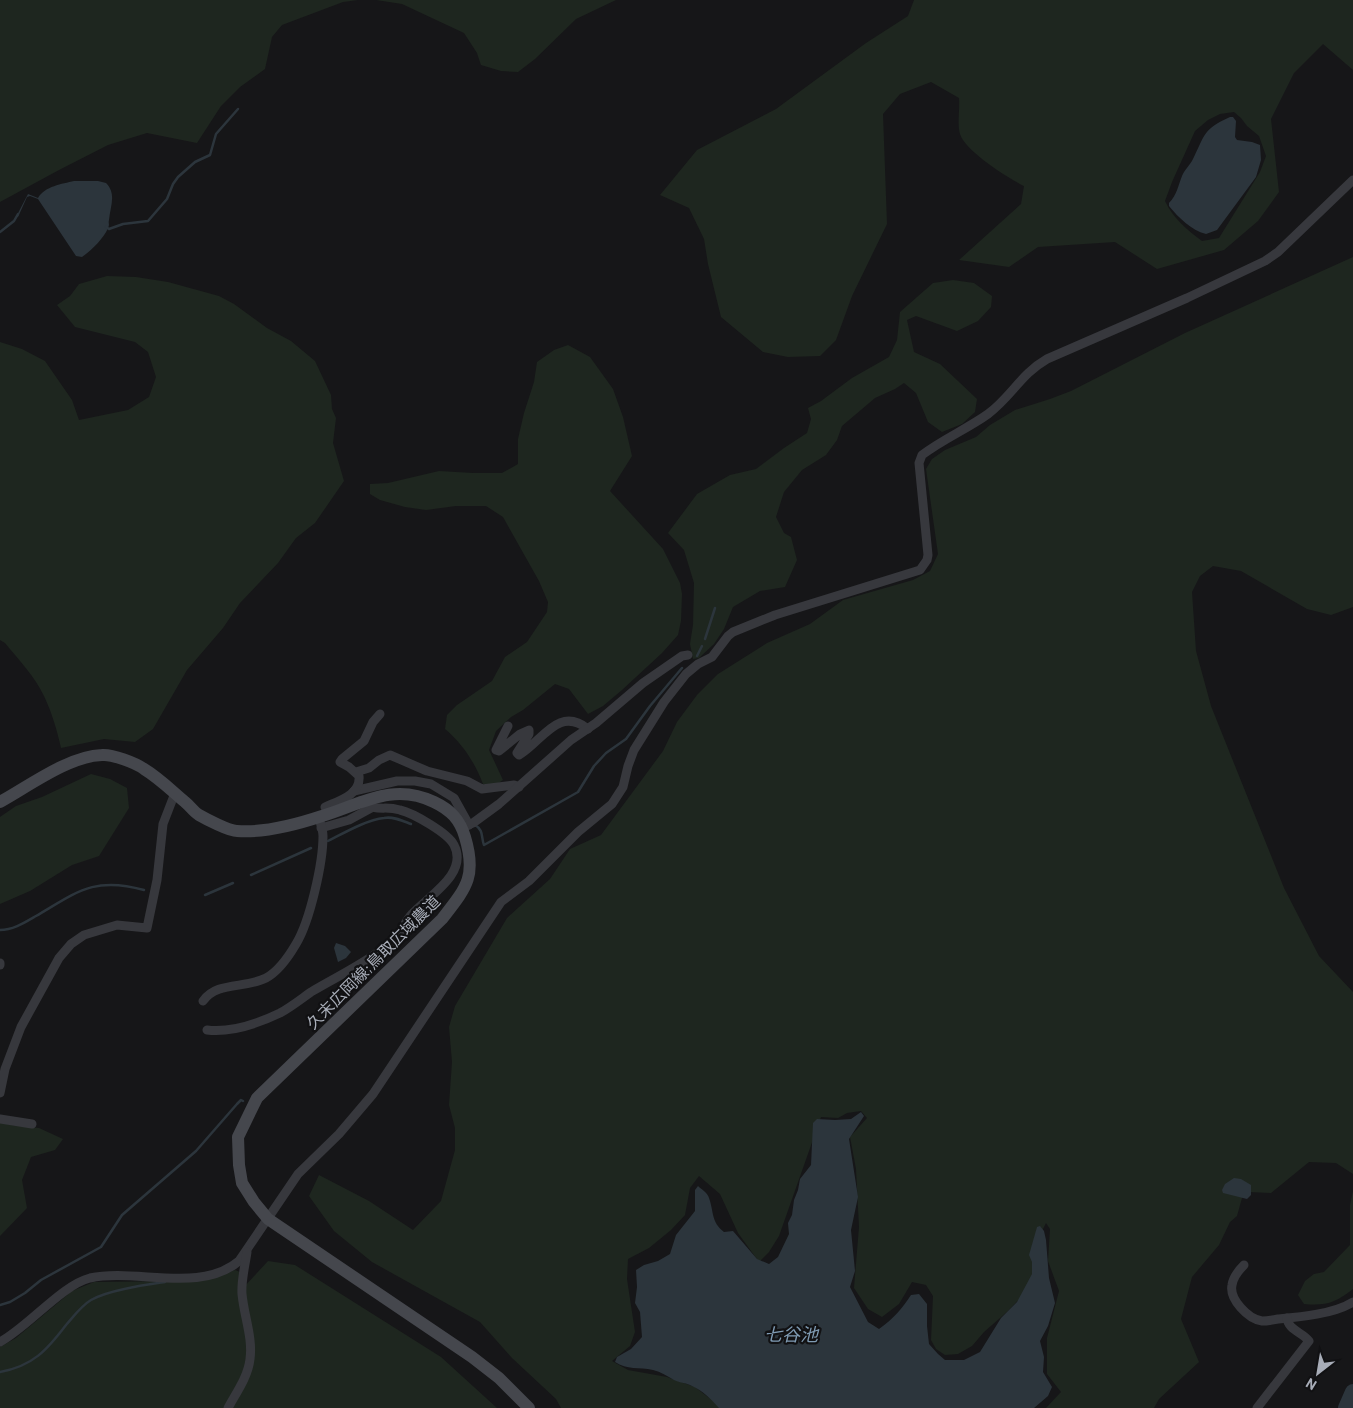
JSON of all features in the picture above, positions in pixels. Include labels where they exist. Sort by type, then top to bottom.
[{"type":"street","points":[[0,1342],[14,1335],[71,1288],[89,1278],[204,1278],[234,1266],[239,1262],[298,1174],[340,1134],[373,1094],[501,902],[529,881],[578,832],[617,798],[623,787],[634,750],[664,702],[692,668],[712,657],[733,632],[775,615],[920,570],[928,555],[919,463],[922,455],[988,414],[1028,372],[1047,359],[1186,298],[1271,258],[1353,180]]},
{"type":"street","points":[[466,827],[499,804],[557,752],[643,683],[682,656],[688,655]]},
{"type":"street","points":[[207,1030],[221,1032],[247,1026],[280,1013],[339,977],[394,941],[411,915],[451,877],[456,858],[454,845],[448,838],[432,826],[400,810],[362,800],[359,776],[340,762],[342,758],[364,741],[373,722],[380,714]]},
{"type":"street","points":[[508,726],[496,750],[499,751],[514,738],[529,730],[530,732],[518,754],[563,721],[575,721],[588,729]]},
{"type":"street","name":"久末広岡線;鳥取広域農道","points":[[0,802],[72,761],[102,754],[119,758],[144,768],[199,815],[236,831],[268,829],[322,817],[362,800],[402,793],[423,797],[442,806],[466,827],[471,873],[464,891],[442,919],[257,1098],[244,1121],[238,1137],[239,1165],[242,1183],[268,1219],[472,1357],[499,1378],[529,1408]]},
{"type":"street","points":[[356,772],[369,768],[379,760],[390,756],[427,771],[467,781],[482,789],[514,785],[519,787]]},
{"type":"street","points":[[0,1093],[8,1060],[21,1027],[59,958],[71,944],[84,935],[117,925],[147,928],[157,880],[163,824],[175,793]]},
{"type":"street","points":[[203,1001],[212,991],[243,986],[266,978],[284,962],[297,943],[308,916],[320,856],[323,834],[322,817]]},
{"type":"street","points":[[0,1119],[32,1124]]},
{"type":"street","points":[[228,1408],[242,1382],[250,1361],[251,1344],[245,1318],[242,1291],[247,1250]]},
{"type":"street","points":[[1244,1265],[1232,1283],[1232,1290],[1237,1302],[1246,1313],[1262,1321],[1310,1316],[1353,1302]]},
{"type":"street","points":[[1257,1408],[1309,1341],[1288,1324],[1287,1318]]},
{"type":"shaded area","points":[[0,0],[358,0],[343,2],[282,25],[272,37],[265,69],[240,87],[221,106],[197,143],[147,133],[108,145],[0,202]]},
{"type":"shaded area","points":[[376,0],[616,0],[576,19],[535,59],[518,72],[501,71],[481,65],[477,53],[464,33],[402,4]]},
{"type":"shaded area","points":[[914,0],[1353,0],[1353,70],[1323,44],[1294,73],[1271,119],[1279,192],[1258,221],[1224,250],[1157,269],[1115,242],[1038,247],[1009,267],[959,260],[1021,204],[1024,186],[978,156],[964,141],[959,130],[959,98],[931,82],[900,94],[883,114],[887,224],[852,296],[836,340],[820,356],[788,357],[763,352],[721,317],[704,239],[689,208],[660,195],[697,150],[776,109],[866,43],[908,16]],"holes":[[[1234,112],[1259,136],[1266,156],[1260,172],[1219,238],[1202,241],[1181,223],[1165,201],[1195,131],[1208,120],[1220,114]]]},
{"type":"shaded area","points":[[1353,257],[1353,607],[1331,615],[1307,609],[1241,571],[1213,566],[1200,576],[1192,592],[1196,651],[1211,706],[1284,888],[1319,956],[1353,992],[1353,1174],[1336,1163],[1309,1162],[1271,1193],[1249,1192],[1242,1198],[1237,1216],[1230,1222],[1219,1245],[1192,1277],[1181,1319],[1199,1362],[1159,1399],[1154,1408],[1046,1408],[1061,1392],[1047,1374],[1047,1338],[1059,1291],[1048,1261],[1050,1229],[1046,1223],[1038,1239],[1040,1261],[1030,1288],[972,1346],[958,1354],[945,1355],[936,1349],[931,1340],[933,1296],[926,1285],[912,1282],[899,1304],[882,1317],[868,1309],[854,1288],[859,1227],[856,1169],[850,1137],[867,1118],[861,1111],[847,1113],[838,1118],[821,1117],[779,1236],[769,1252],[759,1262],[738,1233],[720,1194],[699,1176],[690,1188],[685,1215],[671,1230],[649,1248],[628,1259],[627,1279],[635,1332],[630,1346],[612,1361],[628,1370],[667,1377],[695,1387],[722,1408],[561,1408],[556,1399],[512,1358],[480,1322],[372,1262],[334,1231],[309,1196],[319,1175],[369,1201],[413,1230],[441,1201],[455,1150],[455,1128],[449,1105],[452,1062],[449,1027],[455,1006],[507,918],[550,879],[570,849],[601,835],[663,751],[677,722],[697,695],[718,674],[767,643],[810,624],[843,600],[913,580],[930,571],[938,554],[926,469],[932,459],[945,450],[976,437],[990,425],[1015,410],[1071,391],[1185,333]]},
{"type":"shaded area","points":[[107,276],[136,277],[168,282],[219,296],[234,304],[267,328],[291,341],[315,361],[331,395],[332,409],[336,418],[333,443],[344,481],[315,523],[296,538],[278,563],[240,603],[223,628],[187,670],[153,729],[135,742],[104,739],[61,748],[52,715],[40,689],[21,662],[5,643],[0,640],[0,342],[22,349],[45,361],[72,400],[79,420],[128,410],[149,397],[156,377],[148,352],[135,342],[75,327],[57,305],[70,296],[79,284]]},
{"type":"shaded area","points":[[953,280],[974,283],[992,296],[991,307],[978,321],[957,331],[916,316],[907,320],[914,352],[940,364],[977,399],[975,412],[962,424],[942,432],[928,422],[916,393],[904,383],[875,398],[842,426],[837,440],[826,455],[802,470],[784,492],[776,517],[784,533],[791,537],[797,560],[785,587],[760,591],[733,607],[724,629],[714,644],[699,658],[693,659],[690,644],[693,625],[694,583],[684,550],[668,533],[697,494],[730,475],[756,469],[807,433],[811,419],[808,408],[821,401],[852,378],[889,357],[897,340],[900,312],[933,283]]},
{"type":"shaded area","points":[[568,345],[590,357],[613,389],[623,417],[632,456],[610,491],[663,549],[680,583],[682,594],[681,621],[678,635],[662,653],[603,706],[588,714],[569,689],[555,684],[523,710],[511,717],[496,731],[489,750],[503,780],[497,784],[483,784],[468,754],[445,729],[447,715],[457,705],[492,681],[505,657],[527,642],[547,612],[548,602],[539,581],[503,517],[486,506],[456,506],[426,510],[405,507],[380,500],[370,494],[370,484],[388,483],[439,471],[502,473],[518,464],[518,439],[534,382],[537,362],[554,350]]},
{"type":"shaded area","points":[[91,774],[110,779],[127,788],[129,808],[99,856],[72,865],[30,891],[0,904],[0,817],[16,806],[42,797]]},
{"type":"shaded area","points":[[0,1122],[39,1128],[63,1139],[55,1150],[31,1157],[22,1180],[27,1208],[0,1236]]},
{"type":"shaded area","points":[[1353,1191],[1353,1289],[1341,1298],[1330,1302],[1304,1304],[1298,1295],[1305,1281],[1314,1274],[1324,1272],[1350,1245],[1350,1205]]},
{"type":"shaded area","points":[[268,1261],[295,1265],[441,1357],[497,1408],[230,1408],[248,1374],[244,1287]]},
{"type":"shaded area","points":[[235,1270],[240,1272],[248,1340],[245,1368],[225,1408],[0,1408],[0,1347],[16,1338],[72,1291],[94,1282],[177,1281],[212,1278]]},
{"type":"water","points":[[1233,117],[1236,121],[1235,137],[1237,140],[1260,145],[1261,160],[1256,177],[1217,230],[1206,234],[1195,230],[1186,223],[1169,206],[1169,203],[1176,194],[1183,174],[1192,161],[1203,138],[1215,125]]},
{"type":"water","points":[[74,181],[106,183],[112,196],[109,226],[104,236],[82,257],[76,256],[38,199],[30,196],[27,197],[18,217],[16,217],[28,194],[38,198],[49,188]]},
{"type":"water","points":[[336,943],[345,946],[351,952],[346,958],[338,962],[334,948]]},
{"type":"water","name":"七谷池","points":[[861,1112],[864,1116],[849,1139],[858,1197],[851,1230],[855,1271],[850,1287],[868,1322],[879,1329],[897,1314],[911,1295],[919,1294],[927,1304],[929,1344],[938,1354],[945,1360],[964,1360],[980,1352],[1001,1318],[1017,1302],[1032,1274],[1032,1262],[1029,1255],[1037,1227],[1040,1226],[1044,1231],[1046,1240],[1049,1278],[1055,1303],[1048,1326],[1040,1341],[1044,1357],[1043,1372],[1052,1387],[1048,1396],[1034,1408],[719,1408],[710,1398],[690,1385],[676,1381],[656,1371],[629,1367],[615,1362],[617,1357],[631,1349],[642,1337],[640,1312],[635,1303],[637,1287],[636,1270],[670,1254],[676,1235],[695,1211],[695,1190],[698,1186],[708,1196],[715,1221],[720,1228],[724,1232],[733,1231],[757,1259],[769,1264],[778,1257],[789,1234],[788,1223],[792,1215],[800,1179],[811,1165],[813,1123],[817,1119],[851,1119]]},
{"type":"water","points":[[1234,1178],[1241,1179],[1251,1185],[1251,1195],[1247,1199],[1223,1193],[1222,1190],[1225,1184]]},
{"type":"waterway","points":[[106,227],[109,229],[123,224],[148,221],[167,199],[178,177],[195,162],[210,155],[216,134],[238,109]]},
{"type":"waterway","points":[[0,232],[14,221],[18,214]]},
{"type":"waterway","points":[[705,639],[715,608]]},
{"type":"waterway","points":[[697,656],[702,646]]},
{"type":"waterway","points":[[475,825],[481,832],[484,845],[578,792],[594,766],[606,753],[626,739],[650,706],[682,668]]},
{"type":"waterway","points":[[328,841],[355,827],[377,819],[398,819],[411,824]]},
{"type":"waterway","points":[[251,875],[311,848]]},
{"type":"waterway","points":[[205,895],[233,883]]},
{"type":"waterway","points":[[0,930],[18,926],[63,900],[87,889],[112,885],[144,890]]},
{"type":"waterway","points":[[0,1305],[10,1302],[41,1280],[101,1247],[122,1215],[196,1151],[237,1104],[241,1100],[243,1101]]},
{"type":"waterway","points":[[0,1372],[22,1366],[38,1356],[78,1311],[98,1296],[137,1286],[165,1282]]},
{"type":"waterway","points":[[1346,1408],[1353,1392]]}]
